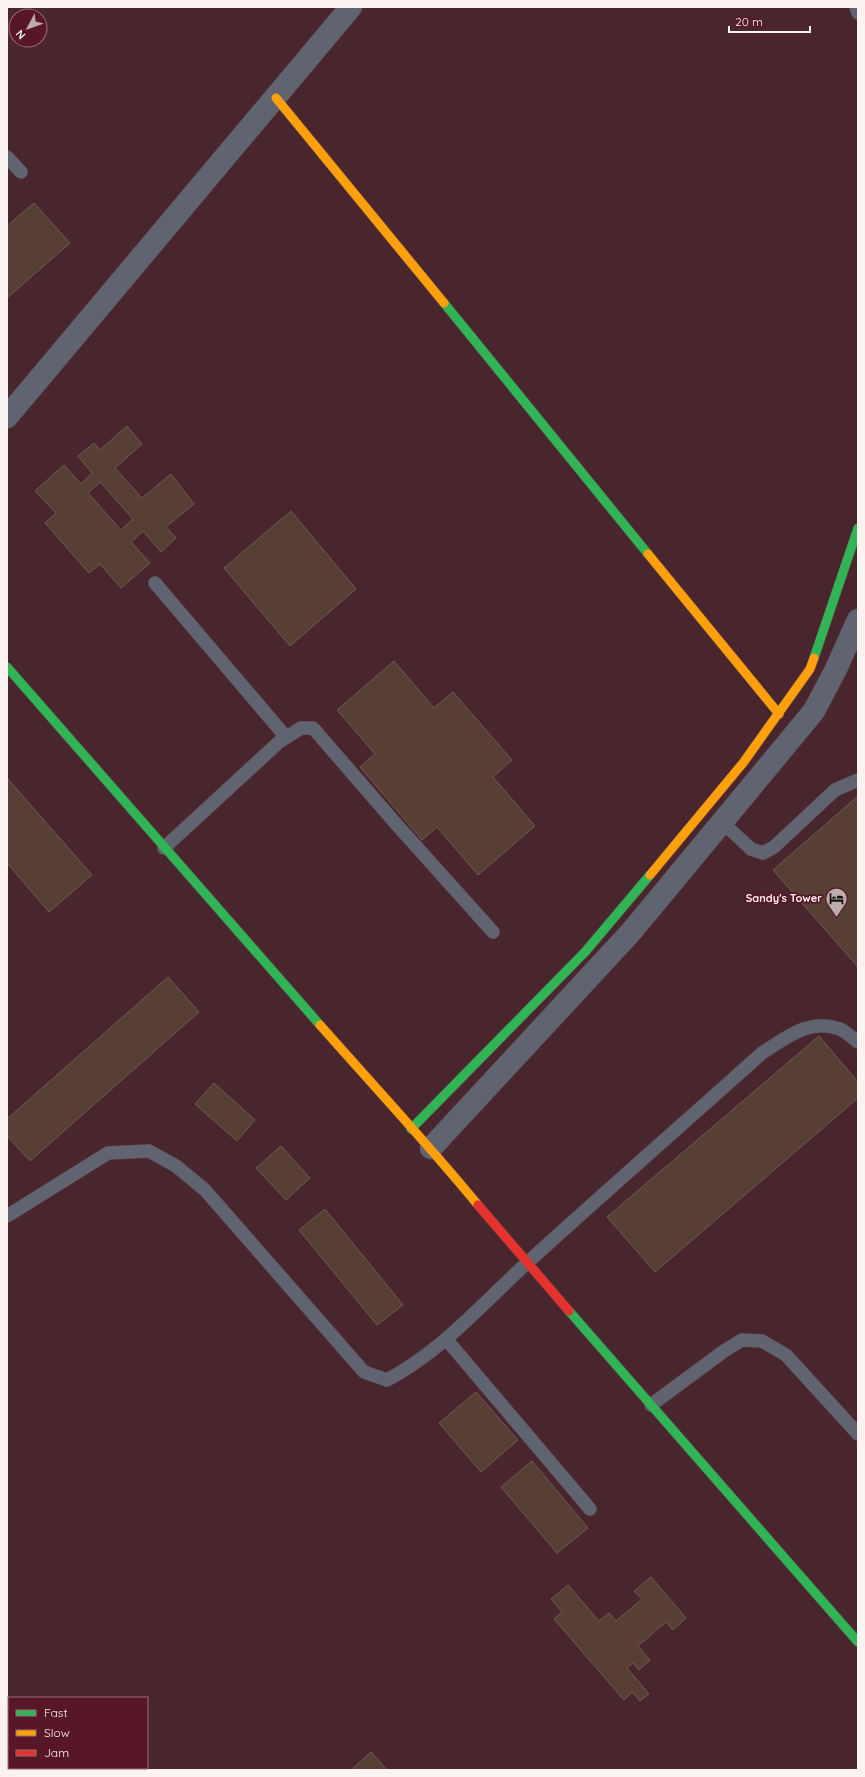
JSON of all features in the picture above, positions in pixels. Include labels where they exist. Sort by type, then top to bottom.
[{"type":"street","points":[[7,418],[351,7]]},
{"type":"street","points":[[276,98],[779,714]]},
{"type":"street","points":[[411,1129],[585,952],[696,822],[779,714],[810,669],[858,528]]},
{"type":"street","points":[[431,1148],[631,932],[814,711],[836,669],[858,620]]},
{"type":"street","points":[[7,668],[411,1129],[431,1148],[527,1263],[858,1642]]},
{"type":"lane","points":[[856,7],[858,13]]},
{"type":"lane","points":[[7,157],[21,172]]},
{"type":"lane","points":[[155,583],[286,737]]},
{"type":"lane","points":[[164,848],[286,737],[301,728],[314,728],[396,825],[493,932]]},
{"type":"lane","points":[[722,822],[751,849],[763,853],[774,847],[835,790],[858,780]]},
{"type":"lane","points":[[7,1216],[108,1153],[149,1151],[176,1166],[205,1190],[364,1372],[387,1380],[412,1367],[446,1340],[527,1263],[762,1053],[797,1030],[819,1025],[841,1030],[858,1042]]},
{"type":"lane","points":[[446,1340],[590,1509]]},
{"type":"lane","points":[[651,1405],[724,1351],[742,1340],[762,1341],[786,1355],[858,1434]]},
{"type":"building","points":[[34,203],[70,243],[7,298],[7,226]]},
{"type":"building","points":[[127,426],[142,444],[115,468],[142,498],[171,474],[194,504],[166,527],[176,538],[161,552],[143,531],[131,542],[150,563],[121,588],[100,564],[89,573],[45,523],[56,513],[35,491],[64,465],[81,484],[92,473],[78,456],[94,443],[100,450]],"holes":[[[100,482],[133,519],[121,530],[88,493]]]},
{"type":"building","points":[[291,511],[356,589],[290,646],[224,568]]},
{"type":"building","points":[[394,661],[434,708],[453,692],[512,760],[493,777],[535,826],[478,875],[437,827],[422,840],[360,767],[375,754],[337,710]]},
{"type":"building","points":[[7,778],[92,875],[49,912],[7,863]]},
{"type":"building","name":"Sandy's Tower","points":[[858,796],[858,967],[773,870]]},
{"type":"building","points":[[168,977],[199,1012],[30,1161],[7,1136],[7,1119]]},
{"type":"building","points":[[819,1036],[858,1082],[858,1098],[655,1272],[607,1217]]},
{"type":"building","points":[[214,1083],[255,1120],[237,1141],[195,1104]]},
{"type":"building","points":[[281,1146],[310,1178],[286,1200],[256,1168]]},
{"type":"building","points":[[325,1209],[403,1305],[377,1325],[299,1230]]},
{"type":"building","points":[[476,1392],[518,1440],[481,1472],[439,1423]]},
{"type":"building","points":[[532,1461],[588,1528],[557,1553],[501,1487]]},
{"type":"building","points":[[651,1577],[686,1618],[673,1630],[666,1622],[638,1646],[650,1660],[639,1670],[633,1663],[627,1668],[649,1694],[640,1701],[632,1692],[624,1700],[554,1619],[562,1612],[551,1599],[568,1585],[599,1621],[609,1613],[616,1621],[642,1599],[634,1591]]},
{"type":"building","points":[[371,1752],[387,1770],[351,1770]]},
{"type":"traffic: fast","points":[[444,303],[648,554]]},
{"type":"traffic: fast","points":[[814,658],[858,528]]},
{"type":"traffic: fast","points":[[7,667],[320,1025]]},
{"type":"traffic: fast","points":[[411,1129],[585,952],[650,875]]},
{"type":"traffic: fast","points":[[569,1311],[858,1642]]},
{"type":"traffic: slow","points":[[276,98],[444,303]]},
{"type":"traffic: slow","points":[[648,554],[779,714]]},
{"type":"traffic: slow","points":[[650,875],[743,763],[810,669],[814,658]]},
{"type":"traffic: slow","points":[[320,1025],[420,1137],[478,1205]]},
{"type":"traffic: jam","points":[[478,1205],[569,1311]]},
{"type":"place","name":"Sandy's Tower","points":[[837,918]]}]
